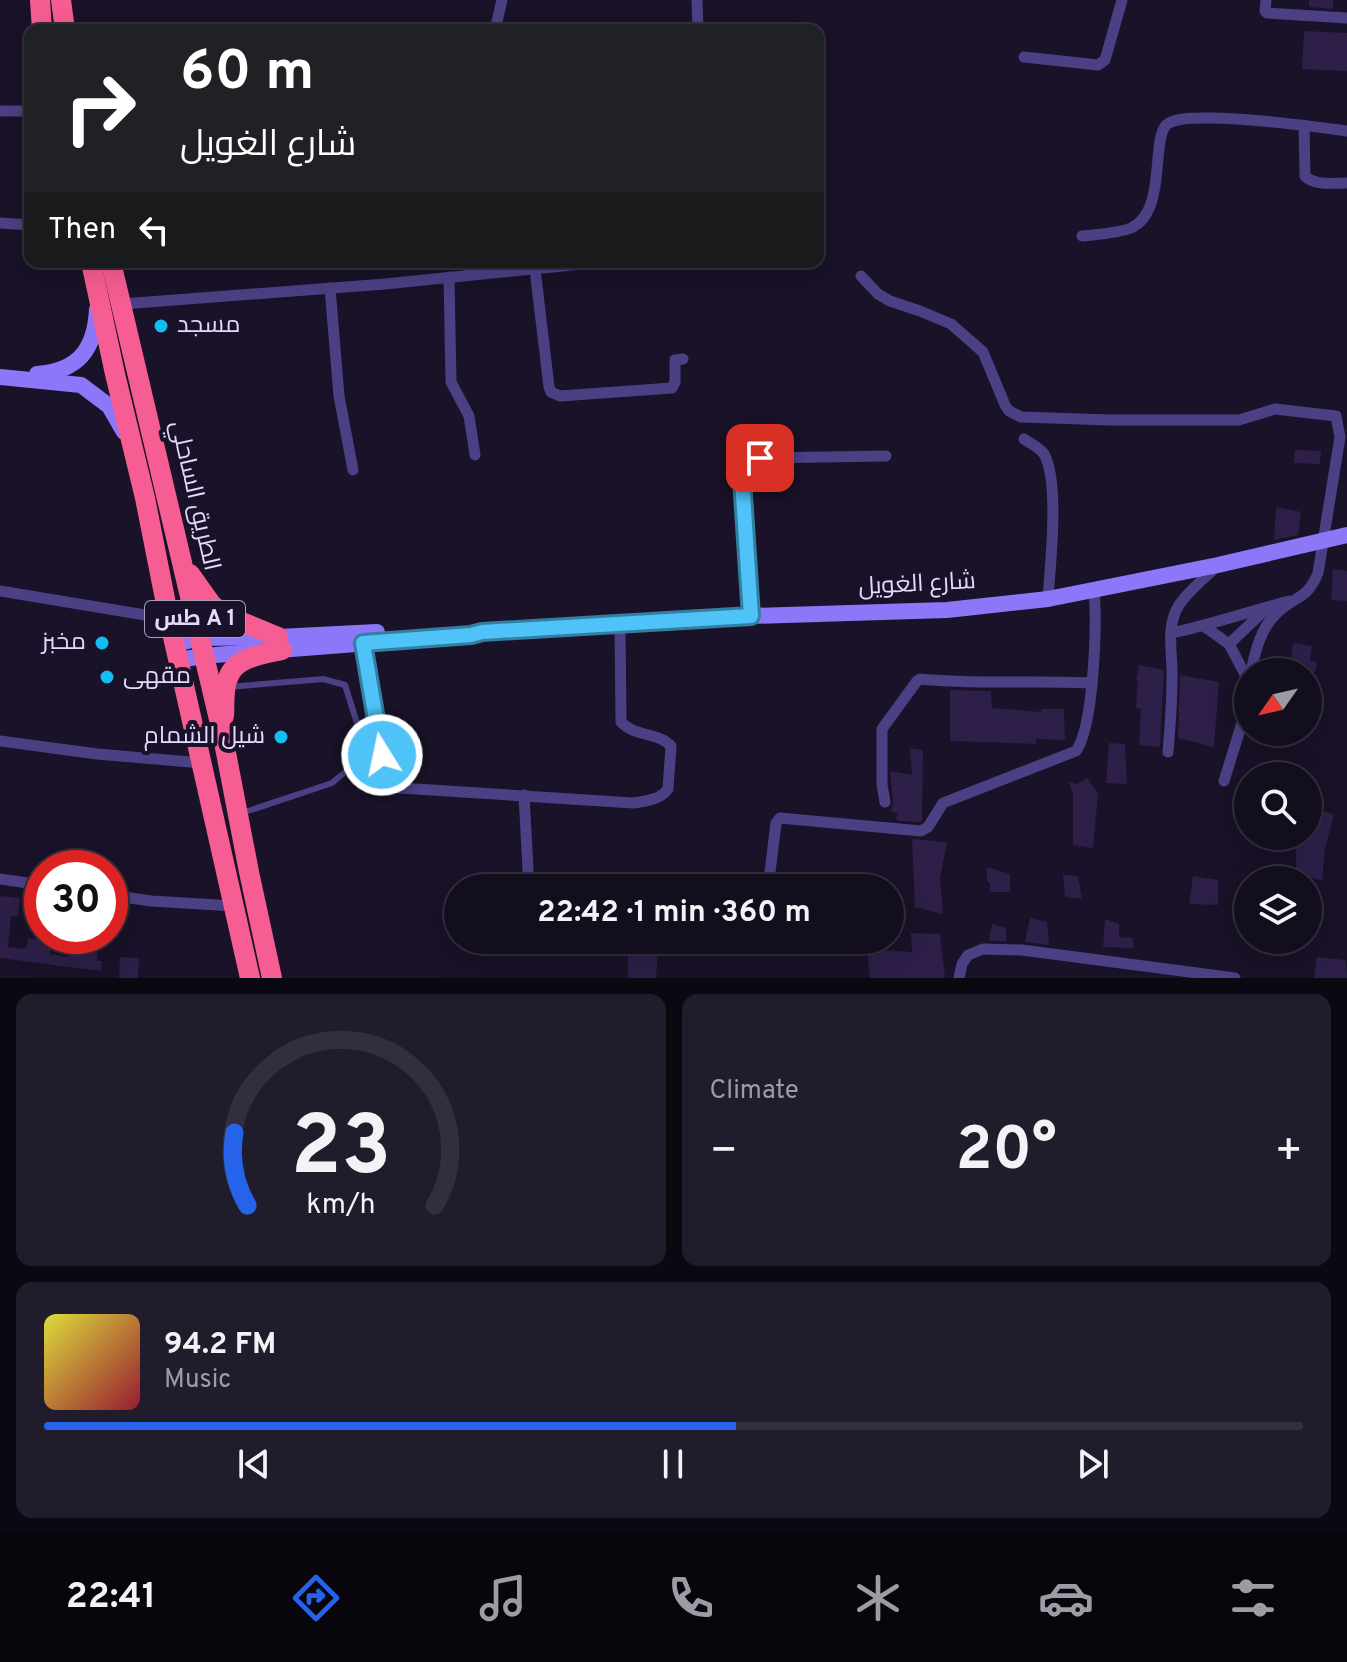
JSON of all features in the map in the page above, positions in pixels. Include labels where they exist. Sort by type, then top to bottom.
[{"type":"highway","points":[[40,0],[42,24]]},
{"type":"highway","points":[[61,0],[64,24]]},
{"type":"highway","name":"الطريق الساحلي","points":[[92,268],[250,978]]},
{"type":"highway","name":"الطريق الساحلي","points":[[113,268],[222,732],[272,978]]},
{"type":"highway","points":[[181,558],[212,605],[280,643]]},
{"type":"highway","points":[[222,732],[226,687],[234,667],[280,643]]},
{"type":"street","points":[[496,24],[502,0]]},
{"type":"street","points":[[697,0],[698,24]]},
{"type":"street","points":[[1024,57],[1102,63],[1122,0]]},
{"type":"street","points":[[1266,0],[1267,13],[1347,18]]},
{"type":"street","points":[[0,111],[24,111]]},
{"type":"street","points":[[1082,236],[1127,229],[1145,215],[1156,183],[1160,133],[1171,122],[1198,118],[1249,119],[1347,131]]},
{"type":"street","points":[[1304,125],[1305,176],[1316,183],[1347,183]]},
{"type":"street","points":[[0,223],[24,225]]},
{"type":"street","points":[[470,268],[471,275]]},
{"type":"street","points":[[122,304],[545,268]]},
{"type":"street","points":[[535,269],[549,387],[555,395],[672,388],[675,382],[674,361],[683,359]]},
{"type":"street","points":[[861,276],[878,294],[890,301],[951,324],[983,352],[1005,405],[1021,417],[1239,420],[1275,409],[1336,416],[1340,437],[1318,573],[1313,587],[1276,613],[1254,658]]},
{"type":"street","points":[[449,277],[451,382],[469,416],[475,455]]},
{"type":"street","points":[[330,288],[339,396],[353,470]]},
{"type":"street","points":[[20,378],[63,370],[75,363],[92,340],[98,296]]},
{"type":"street","points":[[0,377],[81,385],[109,406],[133,449]]},
{"type":"street","points":[[1024,439],[1039,448],[1046,458],[1051,482],[1053,513],[1048,599]]},
{"type":"street","points":[[751,616],[742,487],[746,470],[751,464],[760,458],[886,456]]},
{"type":"street","name":"شارع الغويل","points":[[280,643],[363,643],[482,632],[751,616],[947,610],[1094,591],[1347,535]]},
{"type":"street","points":[[1168,752],[1173,674],[1170,646],[1175,613],[1218,565]]},
{"type":"street","points":[[0,591],[169,619]]},
{"type":"street","points":[[770,874],[776,823],[780,818],[921,831],[928,827],[943,803],[1076,751],[1089,708],[1092,683],[1094,591]]},
{"type":"street","points":[[1171,633],[1205,627],[1297,599]]},
{"type":"street","points":[[1229,644],[1268,606]]},
{"type":"street","points":[[363,643],[378,737],[386,772],[394,786],[633,803],[659,797],[668,789],[671,746],[662,739],[632,731],[621,722],[620,624]]},
{"type":"street","name":"شارع الغويل","points":[[177,652],[201,647],[467,627],[482,632]]},
{"type":"street","points":[[1205,627],[1229,644],[1236,658]]},
{"type":"street","points":[[885,802],[882,729],[920,679],[1092,683]]},
{"type":"street","points":[[0,741],[97,754],[202,763]]},
{"type":"street","points":[[1224,781],[1235,746]]},
{"type":"street","points":[[524,795],[528,874]]},
{"type":"street","points":[[0,879],[24,882]]},
{"type":"street","points":[[128,898],[234,906]]},
{"type":"street","points":[[959,978],[968,955],[983,949],[1022,950],[1235,978]]},
{"type":"lane","points":[[226,687],[323,679],[345,685],[357,723],[360,753],[350,768],[332,783],[239,814]]},
{"type":"building","points":[[1309,0],[1333,0],[1333,9],[1309,7]]},
{"type":"building","points":[[1304,31],[1347,33],[1347,71],[1302,69]]},
{"type":"building","points":[[1295,450],[1321,451],[1320,464],[1294,463]]},
{"type":"building","points":[[1276,507],[1301,512],[1298,535],[1274,540]]},
{"type":"building","points":[[1333,569],[1347,571],[1347,601],[1331,600]]},
{"type":"building","points":[[1293,643],[1312,646],[1310,658],[1291,658]]},
{"type":"building","points":[[1139,665],[1164,670],[1160,747],[1139,745],[1141,709],[1136,708],[1136,681]]},
{"type":"building","points":[[1180,675],[1219,682],[1214,747],[1178,738]]},
{"type":"building","points":[[950,690],[991,691],[992,708],[1041,712],[1041,709],[1064,709],[1065,740],[1036,739],[1036,744],[950,741]]},
{"type":"building","points":[[1109,743],[1125,744],[1127,784],[1106,783]]},
{"type":"building","points":[[910,748],[923,750],[922,821],[919,822],[900,821],[896,819],[898,813],[891,812],[890,771],[912,775]]},
{"type":"building","points":[[1087,778],[1098,794],[1093,848],[1073,845],[1073,793],[1068,781],[1077,784]]},
{"type":"building","points":[[1322,811],[1334,814],[1325,849],[1322,880],[1322,866],[1296,866],[1296,850],[1322,850]]},
{"type":"building","points":[[912,839],[947,842],[940,878],[943,914],[915,907]]},
{"type":"building","points":[[987,867],[1010,874],[1010,892],[990,892]]},
{"type":"building","points":[[1063,875],[1078,876],[1082,899],[1065,897]]},
{"type":"building","points":[[1193,876],[1218,880],[1218,905],[1189,904]]},
{"type":"building","points":[[0,896],[20,898],[18,916],[11,916],[8,947],[24,949],[24,954],[68,957],[68,954],[97,954],[97,961],[102,961],[101,971],[0,958]]},
{"type":"building","points":[[1030,918],[1047,922],[1049,945],[1025,942]]},
{"type":"building","points":[[1105,919],[1119,924],[1119,937],[1133,938],[1133,948],[1103,947]]},
{"type":"building","points":[[992,924],[1006,928],[1006,941],[989,941]]},
{"type":"building","points":[[911,933],[940,934],[945,978],[870,978],[868,954],[912,952]]},
{"type":"building","points":[[628,954],[658,954],[656,978],[628,978]]},
{"type":"building","points":[[120,957],[139,958],[138,978],[119,978]]},
{"type":"building","points":[[1317,957],[1346,960],[1347,978],[1314,978]]},
{"type":"place","name":"مسجد","points":[[161,326]]},
{"type":"place","name":"مخبز","points":[[102,643]]},
{"type":"place","name":"مقهى","points":[[107,677]]},
{"type":"place","name":"شيل الشمام","points":[[281,737]]},
{"type":"route","points":[[382,755],[363,643],[482,632],[751,616],[742,480],[746,470],[760,458]]}]
